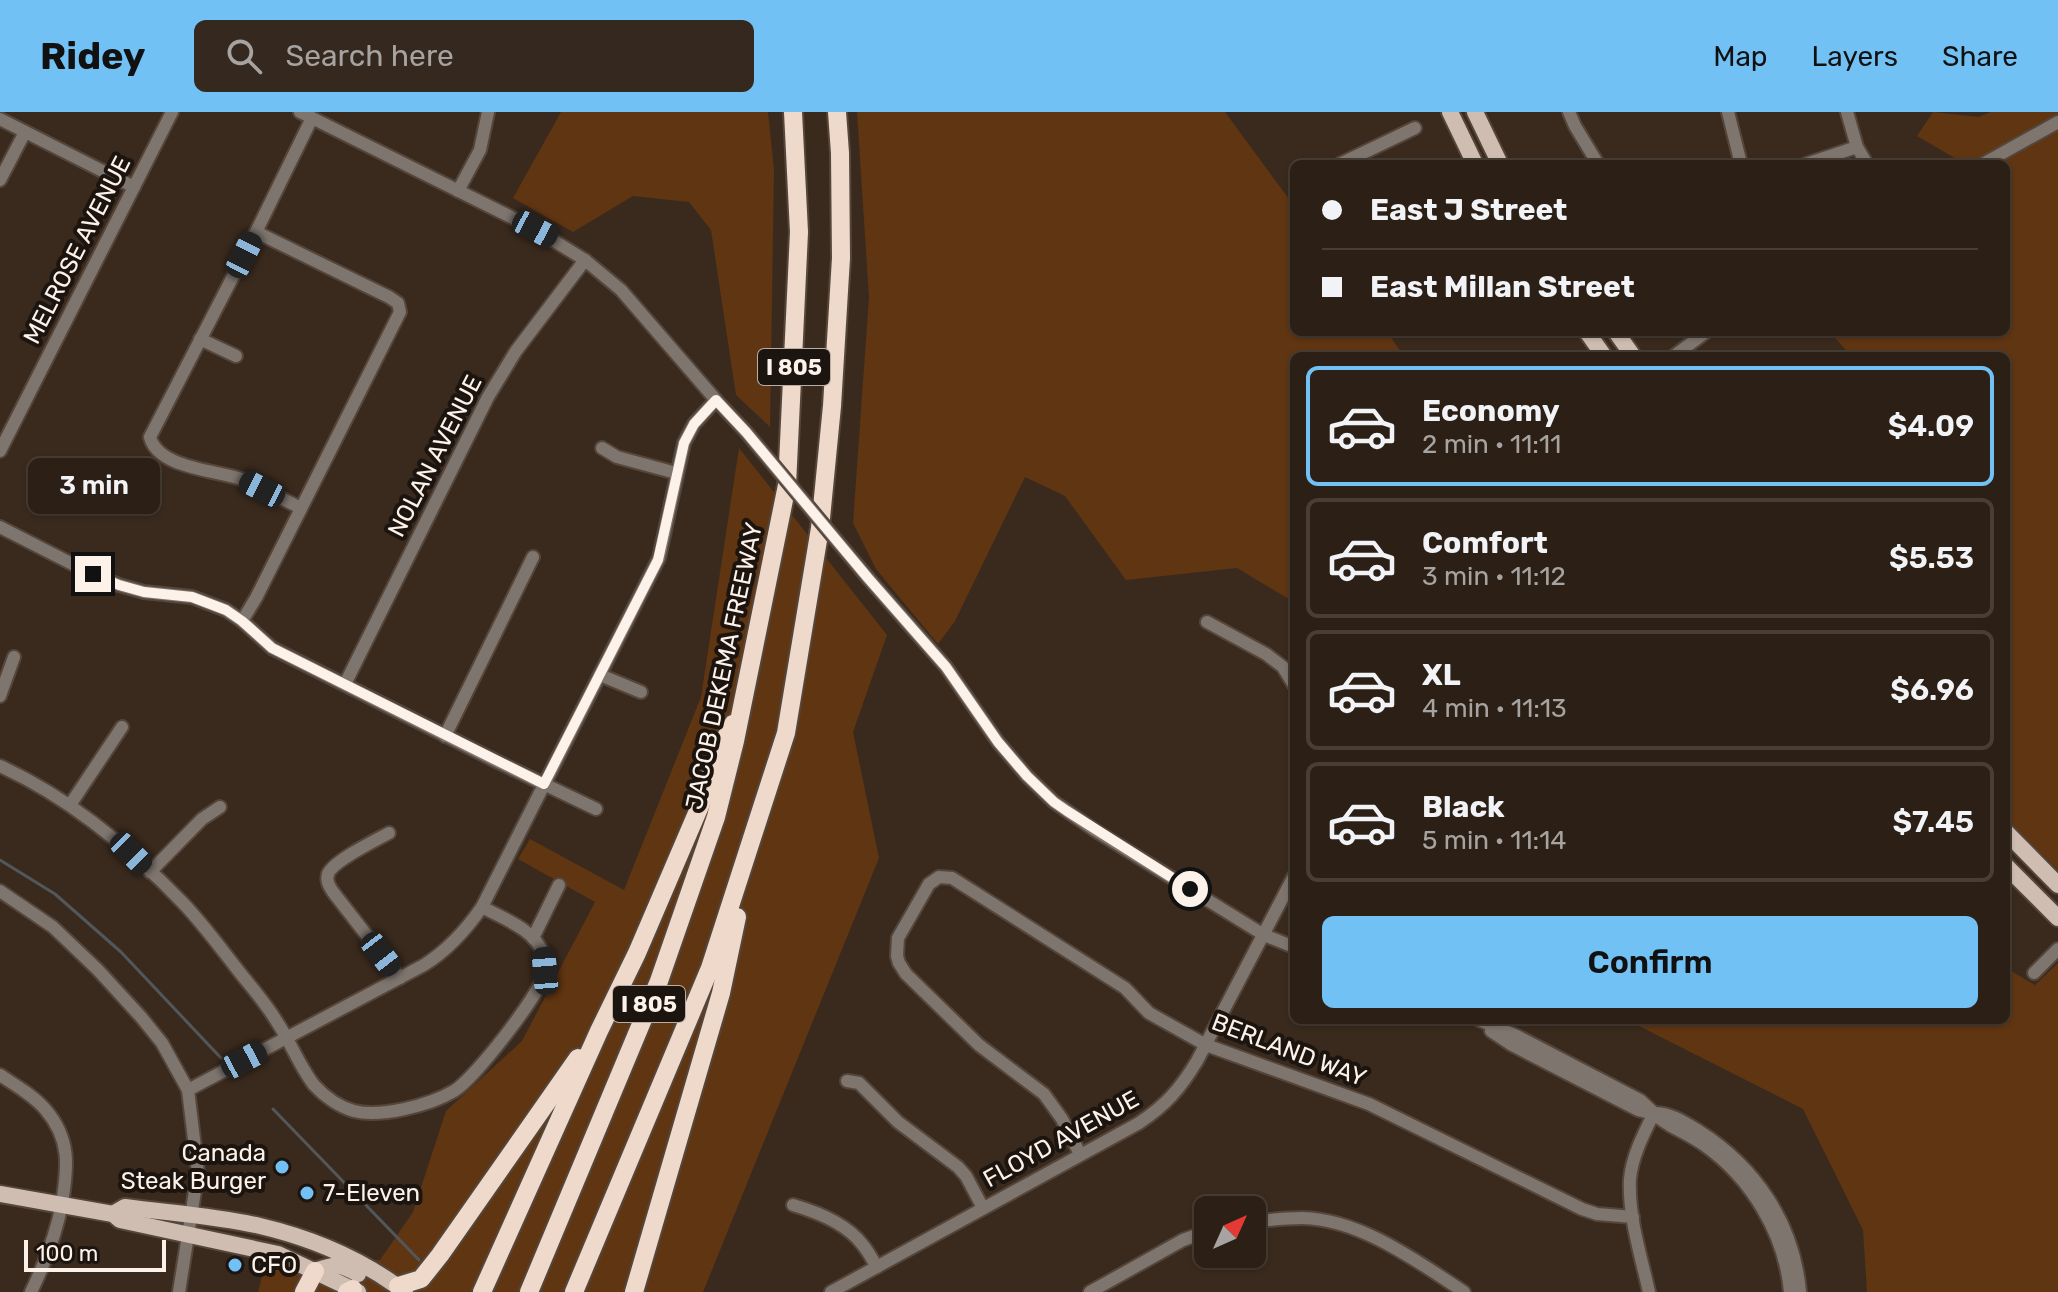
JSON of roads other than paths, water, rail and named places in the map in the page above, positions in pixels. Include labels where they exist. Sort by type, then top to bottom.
[{"type":"highway","name":"JACOB DEKEMA FREEWAY","points":[[529,1292],[659,981],[716,817],[742,707],[787,485],[799,232],[793,112]]},
{"type":"highway","name":"I 805","points":[[574,1292],[710,968],[786,733],[820,528],[832,406],[841,258],[837,112]]},
{"type":"highway","points":[[482,1292],[637,953],[694,820],[720,748],[742,707]]},
{"type":"highway","points":[[634,1292],[721,993],[757,824]]},
{"type":"highway","points":[[397,1290],[421,1279],[440,1255],[599,1031]]},
{"type":"highway","points":[[304,1292],[315,1271]]},
{"type":"main road","points":[[1450,112],[1473,160]]},
{"type":"main road","points":[[1475,112],[1498,160]]},
{"type":"main road","points":[[2010,836],[2058,885]]},
{"type":"main road","points":[[2010,870],[2058,918]]},
{"type":"main road","points":[[0,1194],[113,1214],[120,1220],[278,1254],[352,1291]]},
{"type":"main road","points":[[113,1214],[125,1207],[261,1226],[312,1242],[363,1265],[397,1290]]},
{"type":"main road","points":[[315,1271],[333,1265],[347,1268],[397,1290]]},
{"type":"street","name":"MELROSE AVENUE","points":[[0,451],[172,112]]},
{"type":"street","points":[[458,191],[480,150],[488,112]]},
{"type":"street","points":[[1728,112],[1740,160]]},
{"type":"street","points":[[1847,112],[1857,147],[1865,160]]},
{"type":"street","points":[[1575,114],[1596,160]]},
{"type":"street","points":[[301,508],[242,479],[198,469],[161,454],[150,437],[256,232],[306,115],[554,240],[585,260],[621,290],[946,667],[998,742],[1027,776],[1054,802],[1096,831],[1264,935],[1290,945]]},
{"type":"street","points":[[0,119],[134,187]]},
{"type":"street","points":[[1990,160],[2058,122]]},
{"type":"street","points":[[1348,160],[1415,128]]},
{"type":"street","points":[[0,180],[25,132]]},
{"type":"street","points":[[1818,160],[1857,147]]},
{"type":"street","points":[[242,621],[400,312],[398,303],[389,297],[256,232]]},
{"type":"street","name":"NOLAN AVENUE","points":[[345,684],[488,397],[516,351],[585,260]]},
{"type":"street","points":[[1679,352],[1701,336]]},
{"type":"street","points":[[200,339],[236,356]]},
{"type":"street","points":[[188,1090],[424,965],[465,930],[482,907],[659,558],[684,443],[701,415],[716,400]]},
{"type":"street","points":[[602,448],[617,457],[676,473]]},
{"type":"street","points":[[0,527],[119,585],[144,592],[192,597],[226,610],[272,648],[596,809]]},
{"type":"street","points":[[445,736],[533,557]]},
{"type":"street","points":[[1207,622],[1283,667],[1290,678]]},
{"type":"street","points":[[0,696],[14,657]]},
{"type":"street","points":[[600,675],[641,692]]},
{"type":"street","points":[[70,805],[122,727]]},
{"type":"street","points":[[0,766],[47,790],[102,828],[183,903],[276,1019],[315,1085],[344,1108],[358,1112],[390,1111],[443,1097],[465,1084],[523,1012],[545,971],[543,955],[533,938],[482,907]]},
{"type":"street","points":[[150,872],[202,819],[220,807]]},
{"type":"street","points":[[389,833],[340,862],[327,876],[333,892],[400,978]]},
{"type":"street","name":"BERLAND WAY","points":[[1080,1154],[1062,1119],[1044,1094],[979,1045],[906,974],[899,963],[898,938],[929,884],[939,877],[952,878],[1125,988],[1149,1013],[1206,1045],[1369,1104],[1582,1209],[1597,1214],[1633,1217]]},
{"type":"street","name":"FLOYD AVENUE","points":[[831,1292],[1139,1123],[1162,1107],[1182,1085],[1206,1045],[1290,884]]},
{"type":"street","points":[[533,938],[559,885]]},
{"type":"street","points":[[0,891],[53,927],[98,970],[162,1043],[188,1090],[198,1172],[179,1292]]},
{"type":"street","points":[[2034,973],[2058,949]]},
{"type":"street","points":[[1487,1024],[1517,1036],[1640,1100],[1667,1124],[1717,1154],[1759,1202],[1777,1237],[1790,1292]]},
{"type":"street","points":[[0,1075],[45,1109],[61,1132],[67,1153],[67,1175],[57,1228],[31,1292]]},
{"type":"street","points":[[847,1081],[859,1083],[898,1122],[958,1167],[983,1208]]},
{"type":"street","points":[[1649,1292],[1633,1217],[1630,1177],[1639,1146],[1654,1113]]},
{"type":"street","points":[[1654,1113],[1667,1113],[1705,1135],[1736,1158],[1759,1184],[1789,1241],[1800,1292]]},
{"type":"street","points":[[793,1205],[817,1212],[850,1232],[861,1242],[877,1267]]},
{"type":"street","points":[[1266,1221],[1304,1218],[1348,1227],[1373,1236],[1464,1292]]},
{"type":"street","points":[[1090,1292],[1194,1236]]},
{"type":"waterway","points":[[0,860],[55,894],[121,952],[221,1058]]},
{"type":"waterway","points":[[273,1109],[419,1260]]},
{"type":"place","name":"Canada Steak Burger","points":[[282,1167]]},
{"type":"place","name":"7-Eleven","points":[[307,1193]]},
{"type":"place","name":"CFO","points":[[235,1265]]}]
